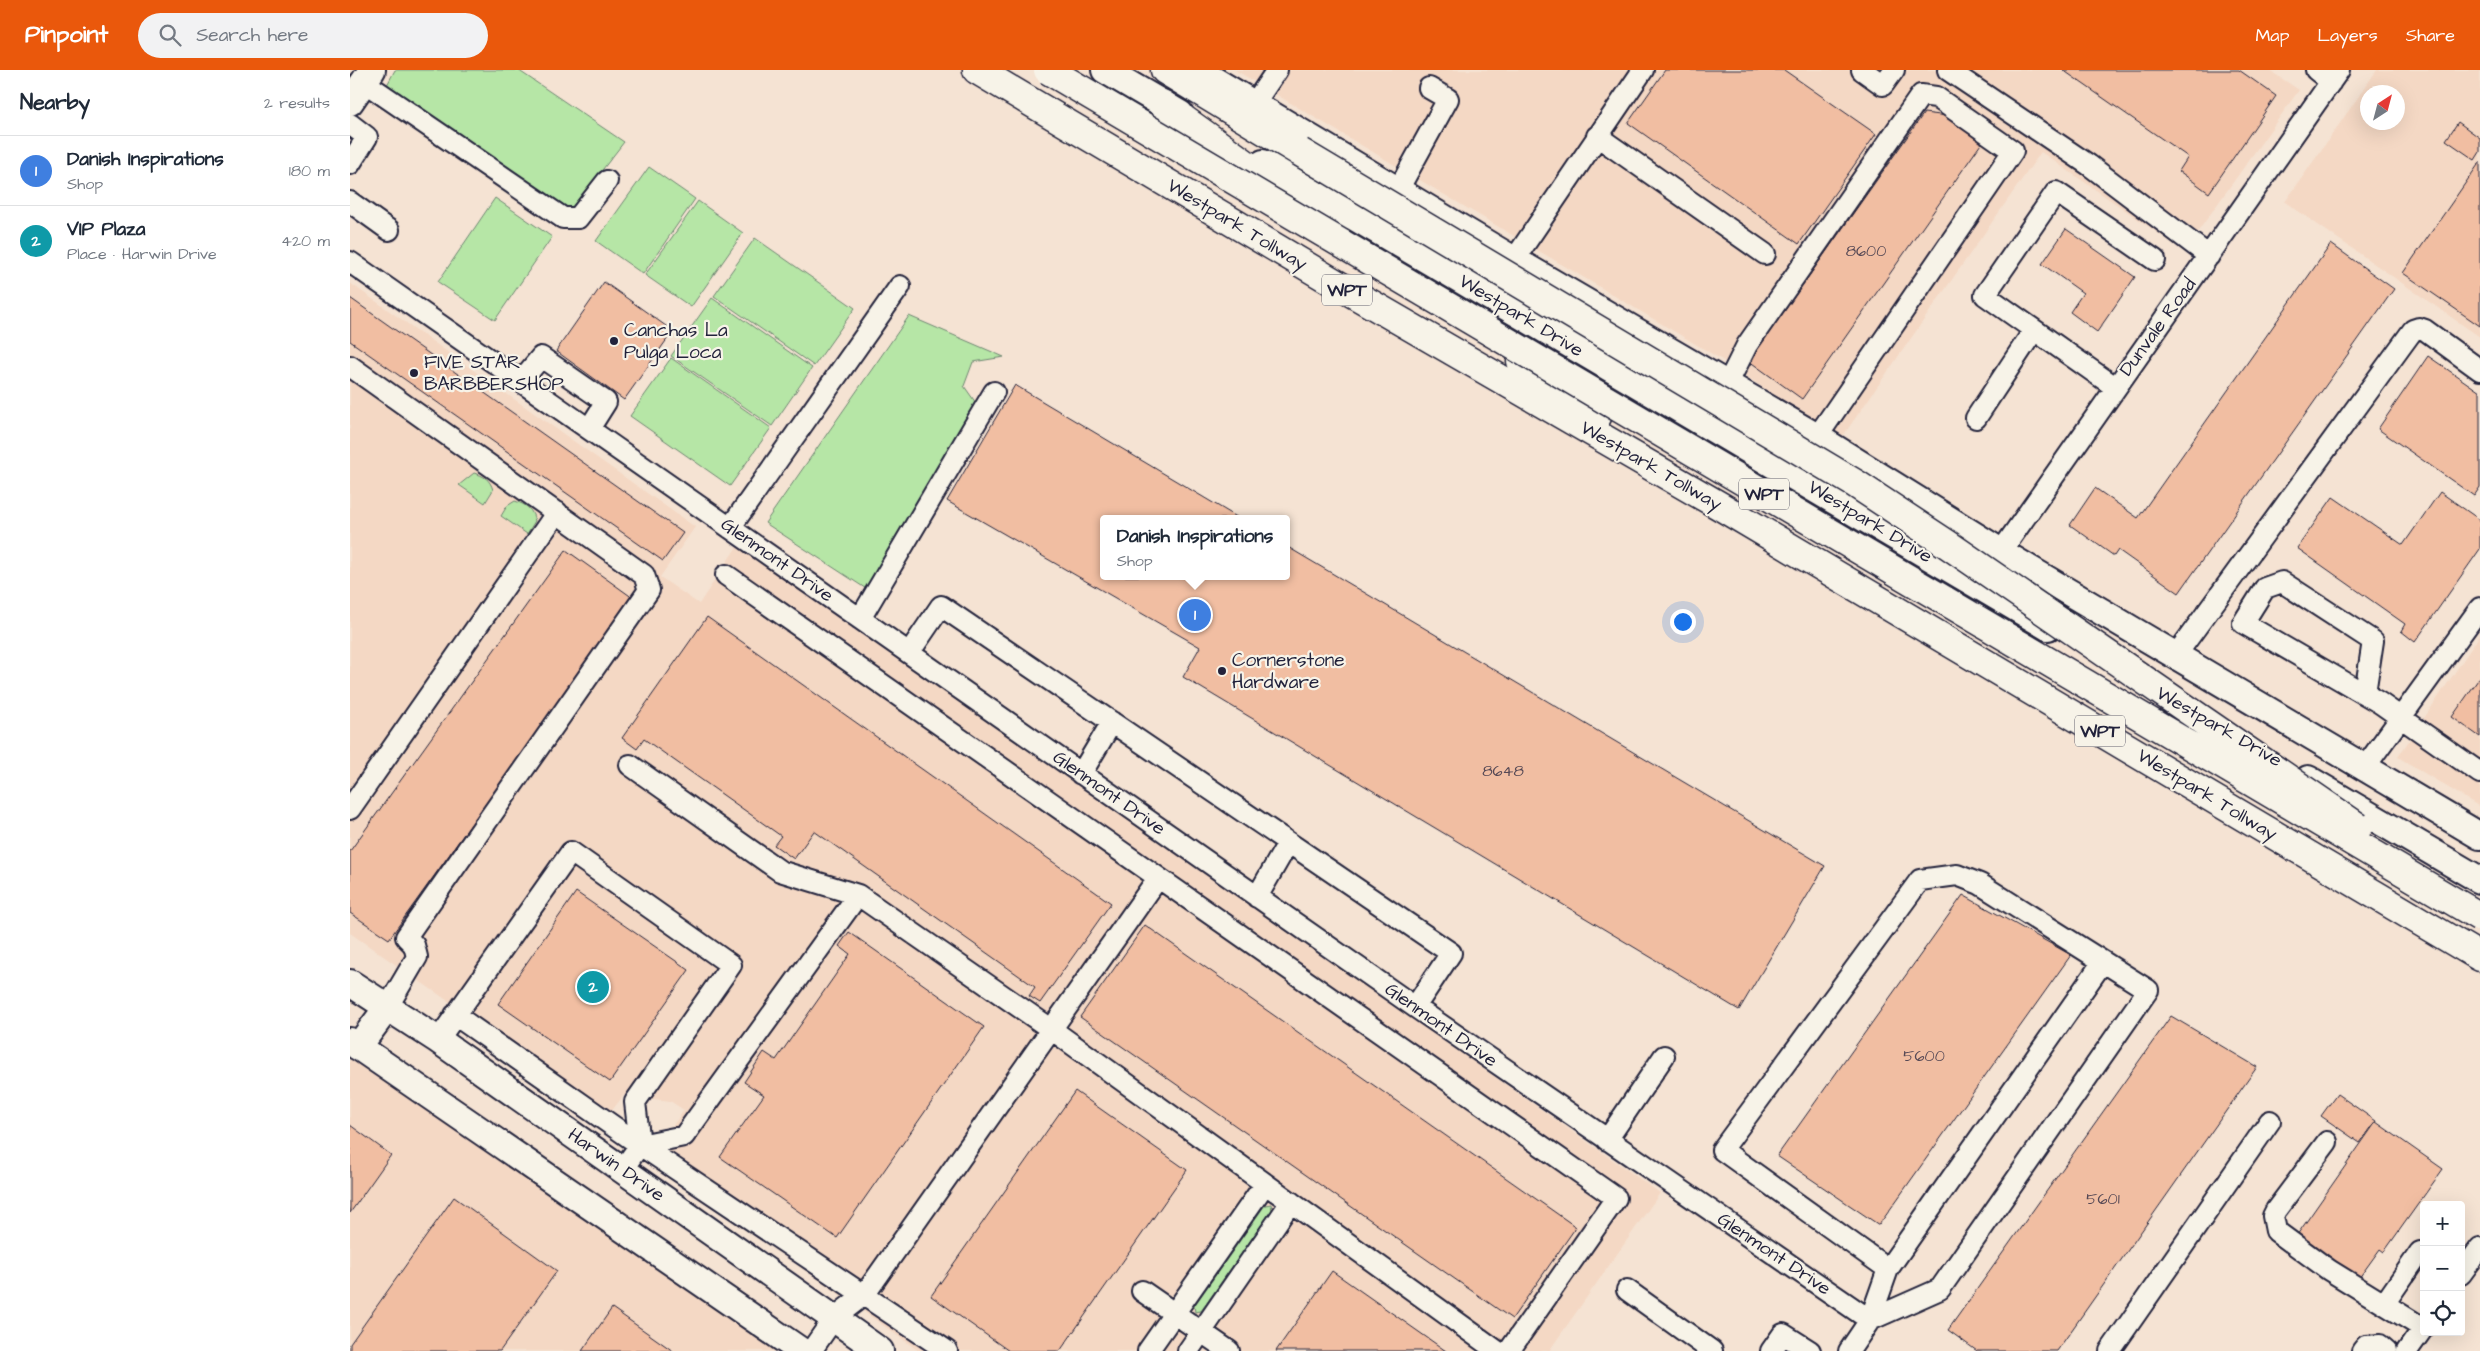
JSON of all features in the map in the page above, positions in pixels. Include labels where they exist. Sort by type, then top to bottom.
[{"type":"highway","name":"Westpark Tollway","points":[[976,70],[1334,283],[1720,506],[2480,956]]},
{"type":"highway","name":"Westpark Tollway","points":[[1048,70],[2480,918]]},
{"type":"highway","points":[[1165,70],[1856,484],[2306,789],[2480,913]]},
{"type":"highway","points":[[1162,104],[1720,506]]},
{"type":"main road","name":"Westpark Drive","points":[[1105,70],[2480,880]]},
{"type":"main road","name":"Westpark Drive","points":[[1197,70],[1514,260],[1817,437],[2001,552],[2480,836]]},
{"type":"main road","name":"Harwin Drive","points":[[350,983],[438,1040],[880,1351]]},
{"type":"main road","points":[[387,1008],[354,1044],[801,1351]]},
{"type":"street","points":[[1254,104],[1277,70]]},
{"type":"street","points":[[1514,260],[1597,136],[1644,70]]},
{"type":"street","points":[[1862,70],[1883,85],[1894,70]]},
{"type":"street","points":[[1948,70],[2089,165],[2209,256]]},
{"type":"street","name":"Dunvale Road","points":[[1977,585],[2209,256],[2329,74]]},
{"type":"street","points":[[362,85],[563,218],[578,218],[607,181]]},
{"type":"street","points":[[1398,190],[1448,98],[1429,88]]},
{"type":"street","points":[[1727,384],[1747,345],[1921,95],[1936,98],[2013,151],[1817,437]]},
{"type":"street","points":[[350,124],[367,138],[350,164]]},
{"type":"street","points":[[1597,136],[1765,254]]},
{"type":"street","points":[[2115,387],[1985,295],[2056,192],[2154,260]]},
{"type":"street","points":[[350,202],[389,230]]},
{"type":"street","name":"Glenmont Drive","points":[[350,262],[1415,1007],[1870,1320]]},
{"type":"street","points":[[730,528],[900,286]]},
{"type":"street","points":[[2176,655],[2413,330],[2419,328],[2425,330],[2480,370]]},
{"type":"street","points":[[1976,418],[2034,330]]},
{"type":"street","points":[[521,381],[541,357],[598,396],[606,402],[589,429]]},
{"type":"street","points":[[350,366],[557,512],[644,576],[649,590],[406,937],[414,945],[417,957],[387,1008]]},
{"type":"street","points":[[860,619],[994,392]]},
{"type":"street","points":[[350,809],[557,512]]},
{"type":"street","points":[[726,575],[1616,1198],[1509,1351]]},
{"type":"street","points":[[2365,693],[2373,641],[2282,582],[2264,588],[2243,623],[2365,693],[2480,773]]},
{"type":"street","points":[[909,653],[942,606],[1451,953],[1415,1007]]},
{"type":"street","points":[[2365,767],[2480,608]]},
{"type":"street","points":[[1081,774],[1112,722]]},
{"type":"street","points":[[630,766],[780,871],[858,896],[1051,1029],[1497,1351]]},
{"type":"street","points":[[1257,897],[1288,843]]},
{"type":"street","points":[[438,1040],[571,852],[731,965],[635,1102],[640,1146]]},
{"type":"street","points":[[1870,1320],[1940,1289],[2148,990],[2102,963],[1980,884],[1958,875],[1920,880],[1722,1150],[1888,1269]]},
{"type":"street","points":[[811,1351],[834,1318],[865,1294],[1158,878]]},
{"type":"street","points":[[622,1170],[640,1146],[684,1136],[858,896]]},
{"type":"street","points":[[1849,1351],[1870,1320],[1888,1269],[2102,963]]},
{"type":"street","points":[[455,1015],[640,1146],[865,1294],[947,1351]]},
{"type":"street","points":[[1607,1140],[1664,1056]]},
{"type":"street","points":[[2110,1351],[2270,1121]]},
{"type":"street","points":[[2327,1142],[2276,1210],[2273,1216],[2276,1231],[2329,1270],[2420,1326]]},
{"type":"street","points":[[1148,1351],[1265,1184]]},
{"type":"street","points":[[1188,1351],[1291,1202]]},
{"type":"street","points":[[2465,1269],[2480,1248]]},
{"type":"street","points":[[2384,1304],[2420,1252]]},
{"type":"street","points":[[1627,1290],[1712,1351]]},
{"type":"street","points":[[1142,1291],[1229,1351]]},
{"type":"street","points":[[2407,1351],[2420,1332]]},
{"type":"street","points":[[1770,1351],[1783,1334],[1810,1351]]},
{"type":"street","points":[[2362,1351],[2366,1346],[2380,1345],[2387,1351]]},
{"type":"shaded area","points":[[1235,70],[2269,70],[2299,90],[2184,251],[2041,152],[1840,440],[1724,361]]},
{"type":"shaded area","points":[[2377,70],[2480,70],[2480,337],[2285,202],[2360,94],[2360,130],[2405,130],[2405,85],[2367,85]]},
{"type":"shaded area","points":[[350,283],[695,527],[660,577],[699,604],[738,545],[1660,1193],[1549,1351],[919,1351],[649,1159],[684,1110],[670,1101],[624,1095],[610,1113],[350,933]]},
{"type":"shaded area","points":[[2480,635],[2480,807],[2398,757]]},
{"type":"shaded area","points":[[350,1058],[786,1351],[350,1351]]},
{"type":"green space","points":[[395,70],[518,70],[624,142],[571,210],[387,85]]},
{"type":"green space","points":[[649,167],[695,199],[643,274],[596,241]]},
{"type":"green space","points":[[495,198],[552,237],[495,320],[438,282]]},
{"type":"green space","points":[[698,201],[743,233],[691,307],[645,275]]},
{"type":"green space","points":[[755,238],[855,308],[814,366],[714,296]]},
{"type":"green space","points":[[712,298],[812,368],[772,426],[671,356]]},
{"type":"green space","points":[[909,316],[1004,357],[973,362],[964,386],[976,403],[868,590],[765,523]]},
{"type":"green space","points":[[671,358],[771,428],[730,486],[630,416]]},
{"type":"green space","points":[[474,473],[486,478],[492,486],[493,490],[485,503],[459,485]]},
{"type":"green space","points":[[515,501],[531,510],[534,517],[535,521],[527,534],[501,516],[507,506]]},
{"type":"green space","points":[[1271,1204],[1272,1210],[1201,1311],[1195,1312],[1194,1306],[1265,1205]]},
{"type":"building","points":[[1665,70],[1784,70],[1876,134],[1799,244],[1628,123]]},
{"type":"building","points":[[2063,70],[2239,70],[2276,96],[2209,193],[2179,171],[2188,157]]},
{"type":"building","points":[[1924,113],[1948,116],[1983,141],[1802,399],[1749,361]]},
{"type":"building","points":[[2458,122],[2480,138],[2480,152],[2475,160],[2446,140]]},
{"type":"building","points":[[2480,162],[2480,326],[2403,273]]},
{"type":"building","points":[[2066,229],[2135,277],[2097,332],[2070,312],[2083,293],[2042,264]]},
{"type":"building","points":[[2331,244],[2394,289],[2179,593],[2118,550],[2114,556],[2070,525],[2095,488],[2138,518]]},
{"type":"building","name":"Canchas La Pulga Loca","points":[[604,282],[673,331],[624,400],[556,351]]},
{"type":"building","points":[[350,298],[683,533],[663,561],[350,341]]},
{"type":"building","points":[[2428,356],[2480,392],[2480,487],[2474,496],[2378,429]]},
{"type":"building","points":[[1015,385],[1233,515],[1100,515],[1100,580],[1290,580],[1290,548],[1825,866],[1739,1010],[1183,677],[1200,647],[947,501]]},
{"type":"building","points":[[2440,492],[2480,520],[2480,549],[2415,642],[2401,631],[2405,624],[2297,548],[2333,497],[2403,545]]},
{"type":"building","points":[[566,550],[633,598],[389,939],[350,913],[350,851]]},
{"type":"building","points":[[707,617],[1111,903],[1040,1003],[1029,996],[1035,987],[814,831],[794,859],[774,845],[781,836],[644,739],[637,749],[622,738]]},
{"type":"building","points":[[2480,677],[2480,737],[2452,717]]},
{"type":"building","points":[[576,892],[689,970],[610,1082],[498,1004]]},
{"type":"building","points":[[1963,895],[2071,955],[1879,1225],[1777,1156]]},
{"type":"building","points":[[1145,925],[1576,1227],[1512,1319],[1080,1017]]},
{"type":"building","points":[[849,932],[984,1027],[837,1238],[720,1157],[764,1095],[744,1082],[764,1052],[776,1060],[850,954],[839,946]]},
{"type":"building","points":[[2171,1016],[2257,1067],[2057,1351],[1977,1351],[1948,1330]]},
{"type":"building","points":[[1075,1091],[1187,1170],[1060,1351],[1009,1351],[931,1296]]},
{"type":"building","points":[[2337,1094],[2376,1121],[2360,1143],[2321,1116]]},
{"type":"building","points":[[2376,1122],[2443,1169],[2384,1252],[2380,1249],[2359,1278],[2297,1235]]},
{"type":"building","points":[[350,1125],[391,1155],[350,1213]]},
{"type":"building","points":[[454,1197],[557,1271],[500,1351],[350,1351],[350,1344]]},
{"type":"building","points":[[1332,1271],[1446,1351],[1276,1351]]},
{"type":"building","points":[[612,1308],[673,1351],[582,1351]]},
{"type":"place","name":"Canchas La Pulga Loca","points":[[614,341]]},
{"type":"place","name":"FIVE STAR BARBBERSHOP","points":[[414,373]]},
{"type":"place","name":"Danish Inspirations","points":[[1195,615]]},
{"type":"place","name":"Cornerstone Hardware","points":[[1222,671]]},
{"type":"place","name":"VIP Plaza","points":[[593,987]]}]
